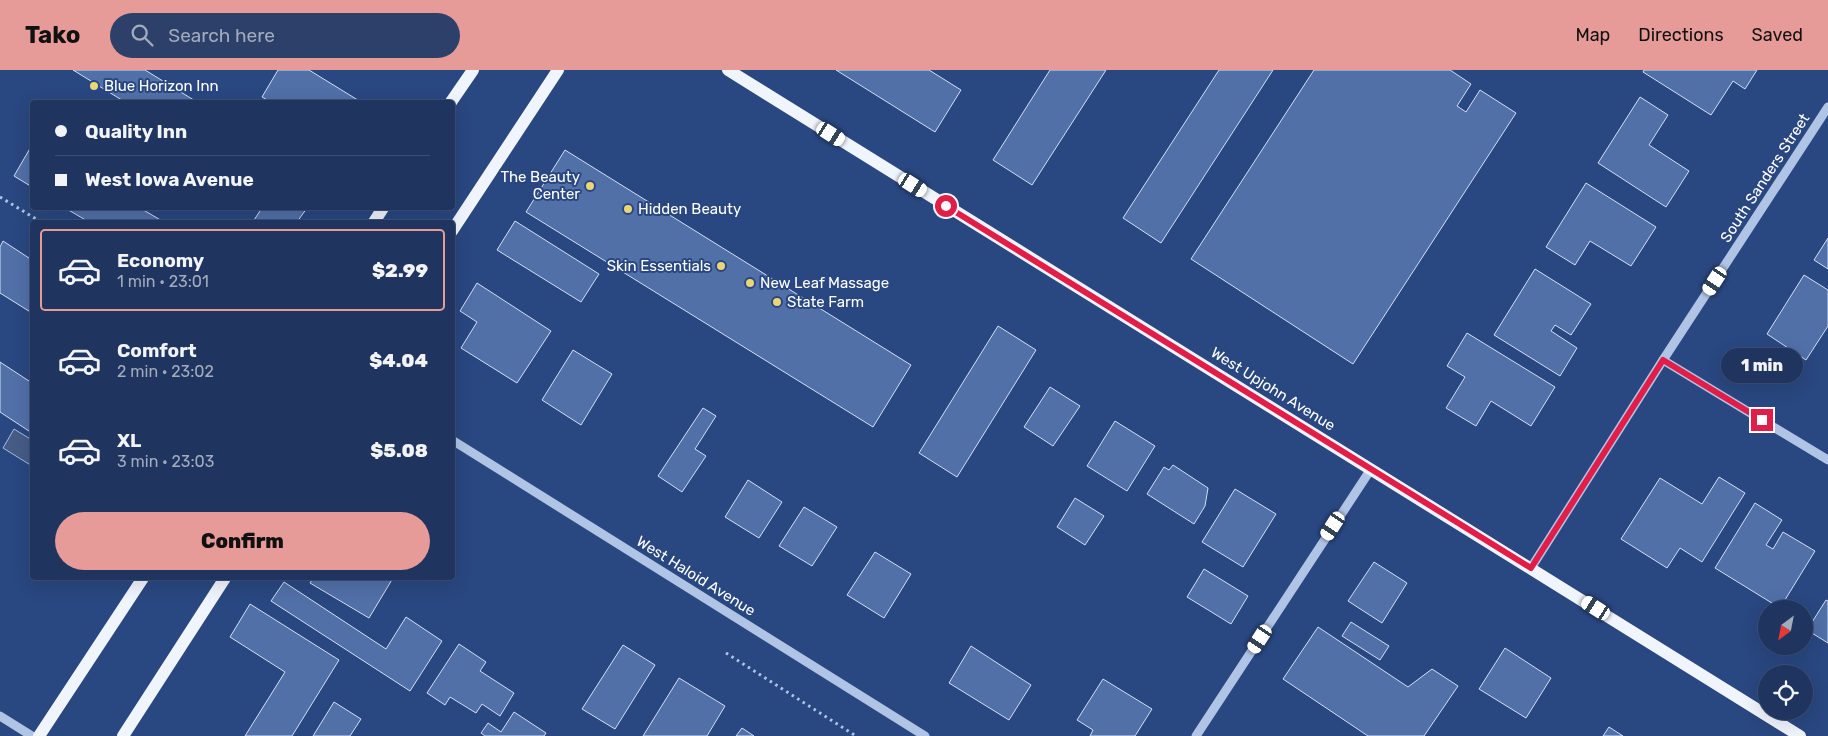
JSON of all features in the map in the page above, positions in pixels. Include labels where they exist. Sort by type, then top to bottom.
[{"type":"main road","points":[[452,100],[472,70]]},
{"type":"main road","points":[[455,226],[558,70]]},
{"type":"main road","name":"West Upjohn Avenue","points":[[728,70],[1800,736]]},
{"type":"main road","points":[[39,736],[142,580]]},
{"type":"main road","points":[[123,736],[224,580]]},
{"type":"street","name":"South Sanders Street","points":[[1531,568],[1663,360],[1828,107]]},
{"type":"street","points":[[1663,360],[1828,460]]},
{"type":"street","name":"West Haloid Avenue","points":[[455,442],[925,736]]},
{"type":"street","points":[[1196,736],[1371,469]]},
{"type":"street","points":[[0,716],[32,736]]},
{"type":"path","points":[[0,197],[38,220]]},
{"type":"path","points":[[726,653],[856,736]]},
{"type":"water","points":[[14,429],[30,439],[30,465],[3,448]]},
{"type":"building","points":[[73,70],[145,70],[194,100],[122,100]]},
{"type":"building","points":[[278,70],[309,70],[358,100],[267,100],[262,97]]},
{"type":"building","points":[[836,70],[929,70],[961,90],[935,132]]},
{"type":"building","points":[[1050,70],[1106,70],[1032,185],[993,160]]},
{"type":"building","points":[[1219,70],[1273,70],[1161,243],[1123,218]]},
{"type":"building","points":[[1314,70],[1450,70],[1471,84],[1457,106],[1466,112],[1480,90],[1516,113],[1353,364],[1191,259]]},
{"type":"building","points":[[1644,70],[1757,70],[1745,89],[1733,81],[1711,115],[1643,72]]},
{"type":"building","points":[[1640,97],[1668,115],[1649,145],[1689,171],[1666,207],[1598,163]]},
{"type":"building","points":[[30,148],[30,186],[14,176]]},
{"type":"building","points":[[565,150],[911,365],[873,427],[526,212]]},
{"type":"building","points":[[1586,183],[1656,227],[1631,266],[1590,241],[1575,265],[1546,247]]},
{"type":"building","points":[[68,210],[143,210],[161,220],[86,220]]},
{"type":"building","points":[[261,210],[306,210],[298,220],[254,220]]},
{"type":"building","points":[[515,221],[599,274],[581,302],[497,250]]},
{"type":"building","points":[[1828,238],[1828,269],[1814,260]]},
{"type":"building","points":[[3,241],[30,259],[30,312],[0,293],[0,247]]},
{"type":"building","points":[[1535,269],[1591,304],[1571,335],[1555,325],[1551,331],[1577,348],[1560,376],[1494,335]]},
{"type":"building","points":[[1804,275],[1828,290],[1828,326],[1806,360],[1767,334]]},
{"type":"building","points":[[477,283],[551,331],[517,383],[461,348],[477,322],[460,311]]},
{"type":"building","points":[[998,326],[1036,350],[957,477],[919,453]]},
{"type":"building","points":[[1467,333],[1555,387],[1531,426],[1491,401],[1476,426],[1446,408],[1465,377],[1447,366]]},
{"type":"building","points":[[573,350],[612,374],[581,425],[542,400]]},
{"type":"building","points":[[0,362],[30,382],[30,432],[0,412]]},
{"type":"building","points":[[1050,387],[1080,406],[1053,446],[1024,427]]},
{"type":"building","points":[[703,408],[716,416],[695,449],[706,456],[682,492],[658,476]]},
{"type":"building","points":[[1115,421],[1155,446],[1127,491],[1087,466]]},
{"type":"building","points":[[1173,465],[1208,488],[1205,506],[1194,524],[1147,494],[1164,467],[1169,470]]},
{"type":"building","points":[[1719,477],[1745,493],[1702,562],[1680,548],[1667,568],[1621,539],[1660,478],[1702,504]]},
{"type":"building","points":[[748,480],[782,502],[759,538],[725,517]]},
{"type":"building","points":[[1235,489],[1276,514],[1243,567],[1202,542]]},
{"type":"building","points":[[1075,498],[1104,516],[1085,545],[1057,527]]},
{"type":"building","points":[[1755,503],[1782,520],[1766,545],[1773,549],[1783,532],[1815,551],[1785,600],[1767,600],[1715,568]]},
{"type":"building","points":[[804,507],[837,527],[812,566],[779,546]]},
{"type":"building","points":[[875,552],[911,574],[884,618],[847,595]]},
{"type":"building","points":[[1374,562],[1407,583],[1382,623],[1348,601]]},
{"type":"building","points":[[1204,569],[1248,596],[1231,624],[1187,597]]},
{"type":"building","points":[[312,580],[392,580],[369,618],[310,583]]},
{"type":"building","points":[[284,582],[386,649],[406,617],[442,641],[410,691],[271,601]]},
{"type":"building","points":[[1826,600],[1828,601],[1828,643],[1813,634],[1813,621]]},
{"type":"building","points":[[250,604],[339,660],[292,736],[245,736],[285,672],[230,637]]},
{"type":"building","points":[[1351,622],[1389,646],[1380,660],[1342,636]]},
{"type":"building","points":[[1318,627],[1408,687],[1432,669],[1458,686],[1424,736],[1368,736],[1283,679]]},
{"type":"building","points":[[459,644],[486,662],[480,671],[514,693],[500,716],[482,704],[476,713],[450,697],[445,705],[427,693]]},
{"type":"building","points":[[623,645],[655,665],[615,729],[582,709]]},
{"type":"building","points":[[971,646],[1031,685],[1009,720],[949,683]]},
{"type":"building","points":[[1505,648],[1551,678],[1526,718],[1479,689]]},
{"type":"building","points":[[679,678],[725,706],[707,736],[643,736]]},
{"type":"building","points":[[1103,679],[1152,709],[1135,736],[1090,736],[1093,730],[1077,720]]},
{"type":"building","points":[[334,702],[361,719],[350,736],[313,736]]},
{"type":"building","points":[[514,712],[546,733],[544,736],[485,736],[481,733],[488,723],[501,732]]},
{"type":"building","points":[[1609,727],[1623,736],[1603,736]]},
{"type":"building","points":[[742,728],[754,736],[736,736]]},
{"type":"place","name":"Blue Horizon Inn","points":[[94,86]]},
{"type":"place","name":"The Beauty Center","points":[[590,186]]},
{"type":"place","name":"Hidden Beauty","points":[[628,209]]},
{"type":"place","name":"Skin Essentials","points":[[721,266]]},
{"type":"place","name":"New Leaf Massage","points":[[750,283]]},
{"type":"place","name":"State Farm","points":[[777,302]]},
{"type":"route","points":[[946,206],[1531,568],[1663,360],[1762,420]]}]
